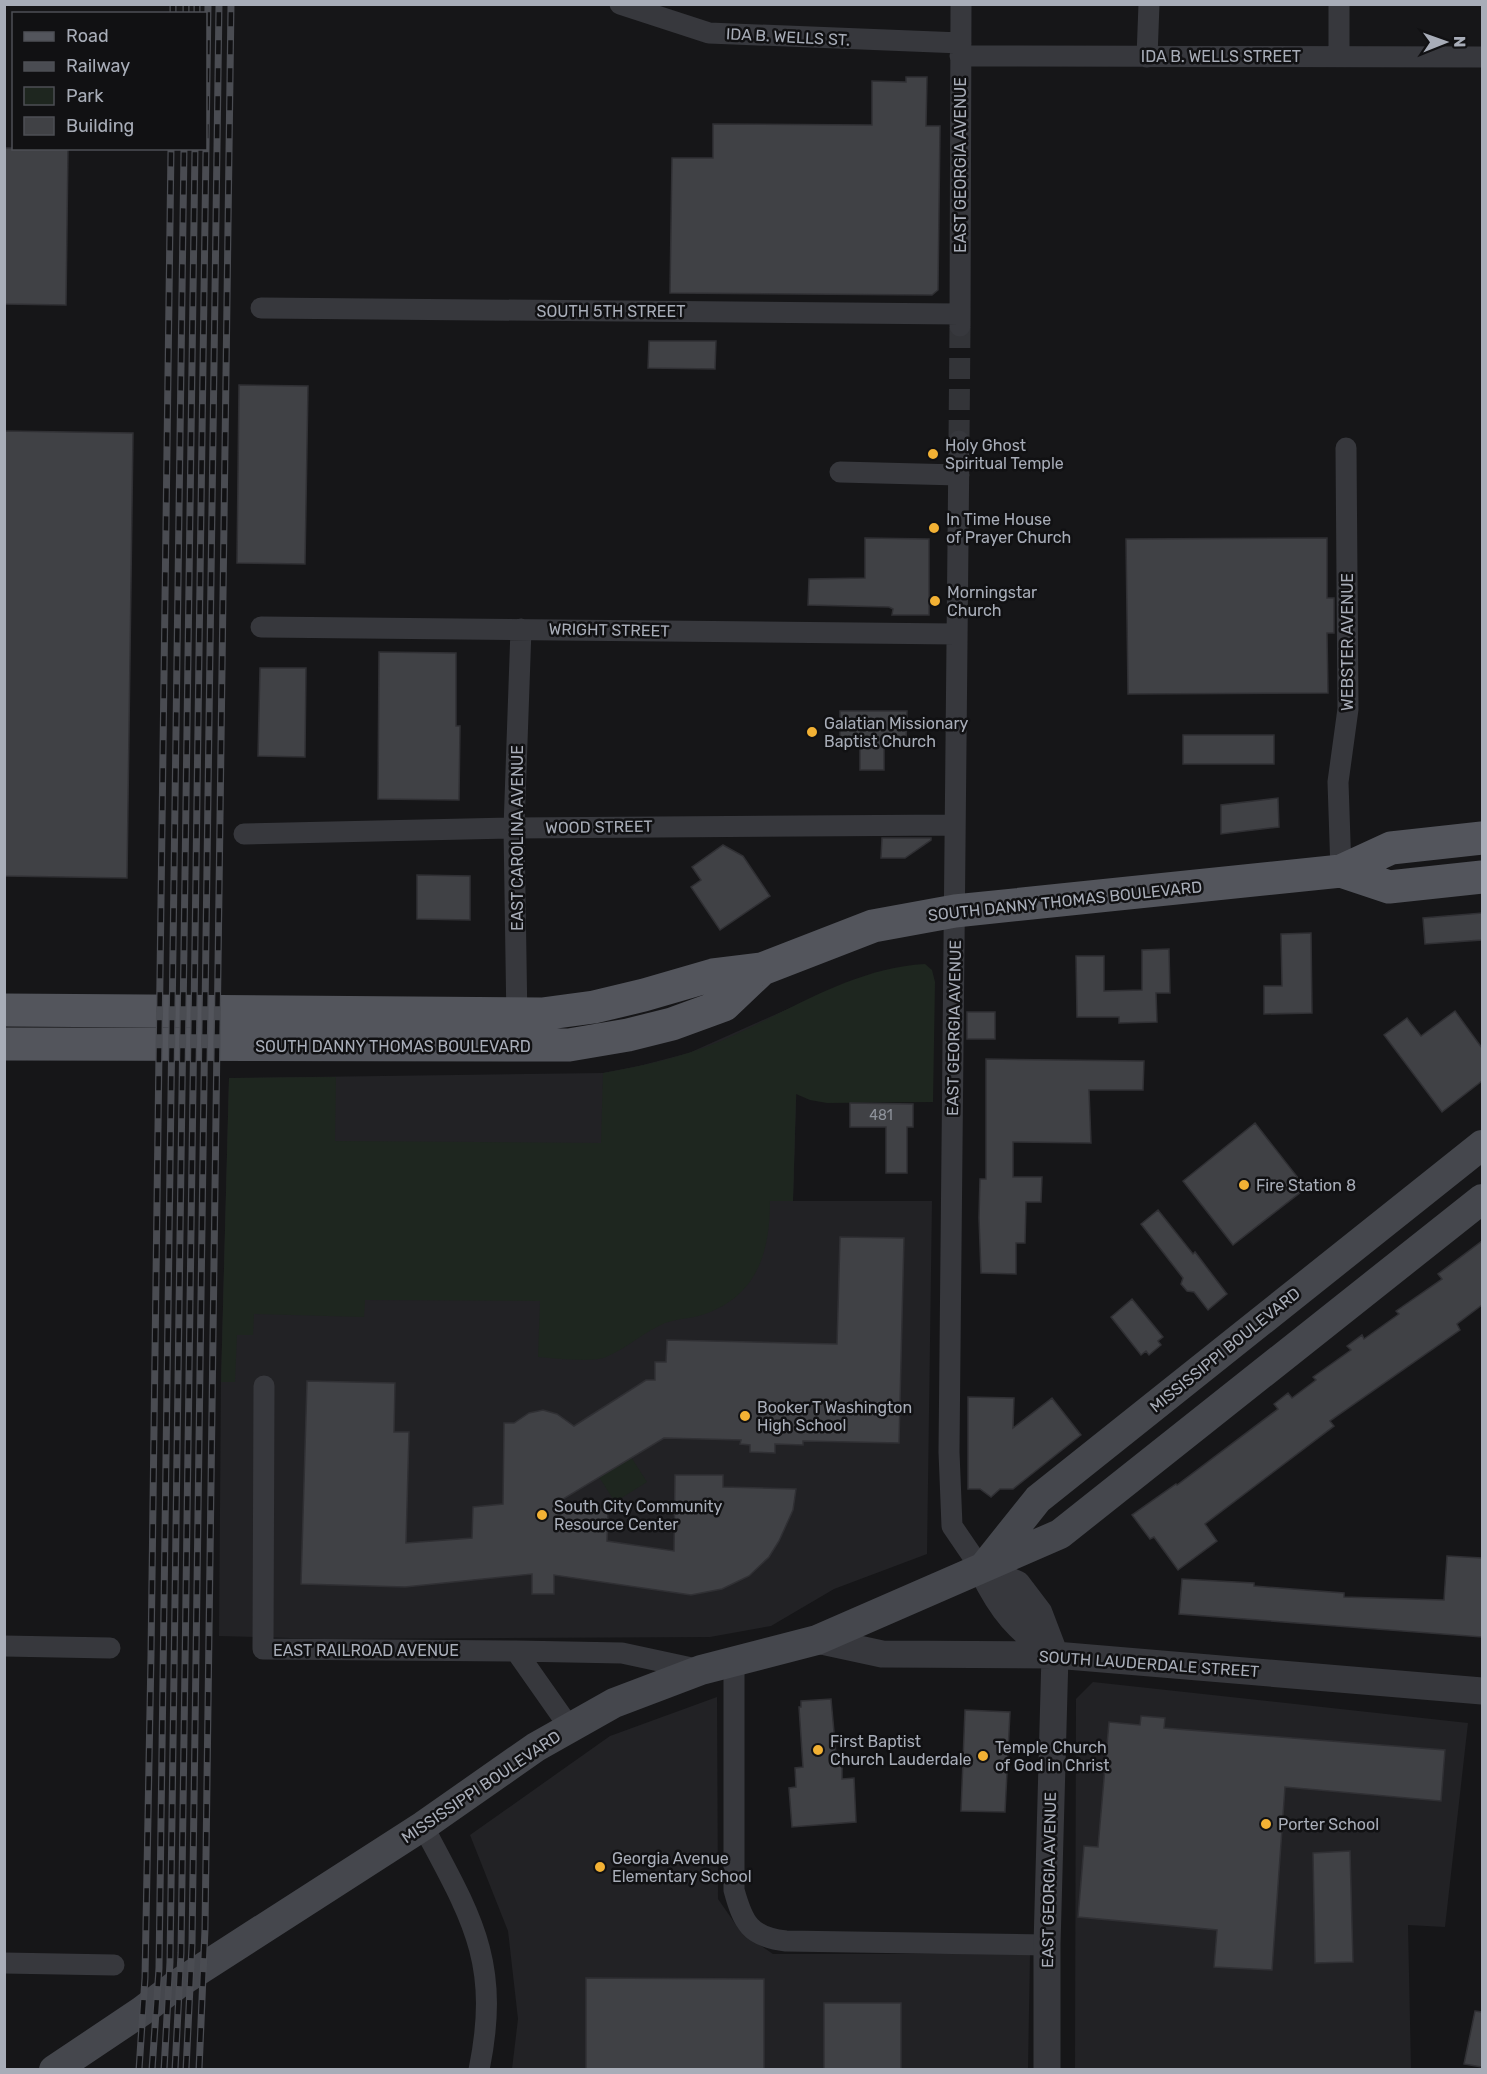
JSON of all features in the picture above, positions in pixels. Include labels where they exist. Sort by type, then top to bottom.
[{"type":"main road","name":"SOUTH DANNY THOMAS BOULEVARD","points":[[4,1044],[517,1031],[594,1007],[644,996],[713,975],[762,969],[873,926],[955,911],[1341,871],[1390,848],[1482,838]]},
{"type":"main road","name":"SOUTH DANNY THOMAS BOULEVARD","points":[[1341,871],[1389,887],[1482,877]]},
{"type":"main road","name":"SOUTH DANNY THOMAS BOULEVARD","points":[[4,1010],[517,1031]]},
{"type":"main road","name":"MISSISSIPPI BOULEVARD","points":[[982,1570],[1038,1499],[1482,1145]]},
{"type":"main road","name":"MISSISSIPPI BOULEVARD","points":[[54,2070],[142,2011],[179,1983],[423,1826],[536,1747],[615,1703],[701,1670],[817,1640],[982,1570],[1060,1534],[1482,1199]]},
{"type":"main road","points":[[1328,1268],[1353,1301]]},
{"type":"street","name":"IDA B. WELLS ST.","points":[[620,4],[709,33],[960,50]]},
{"type":"street","name":"EAST GEORGIA AVENUE","points":[[960,320],[961,4]]},
{"type":"street","points":[[1148,57],[1149,4]]},
{"type":"street","points":[[1339,4],[1339,55]]},
{"type":"street","name":"IDA B. WELLS STREET","points":[[960,50],[1148,57],[1339,55],[1482,57]]},
{"type":"street","name":"SOUTH 5TH STREET","points":[[261,308],[960,320]]},
{"type":"street","name":"EAST GEORGIA AVENUE","points":[[959,441],[949,1452],[952,1526],[982,1570],[1017,1584],[1039,1613],[1055,1655],[1047,1945],[1047,2070]]},
{"type":"street","name":"WEBSTER AVENUE","points":[[1341,871],[1338,782],[1348,709],[1346,448]]},
{"type":"street","points":[[840,472],[959,475]]},
{"type":"street","name":"WRIGHT STREET","points":[[261,627],[956,634]]},
{"type":"street","name":"EAST CAROLINA AVENUE","points":[[517,1031],[514,828],[521,629]]},
{"type":"street","name":"WOOD STREET","points":[[244,834],[514,828],[954,825]]},
{"type":"street","name":"EAST RAILROAD AVENUE","points":[[264,1386],[263,1649],[622,1653],[701,1670]]},
{"type":"street","name":"SOUTH LAUDERDALE STREET","points":[[817,1640],[882,1654],[1055,1655],[1482,1691]]},
{"type":"street","points":[[4,1646],[110,1648]]},
{"type":"street","points":[[516,1651],[570,1728]]},
{"type":"street","points":[[734,1661],[734,1890],[743,1921],[766,1939],[786,1941],[1047,1945]]},
{"type":"street","points":[[423,1826],[470,1914],[486,1971],[487,2030],[479,2070]]},
{"type":"street","points":[[4,1963],[114,1965]]},
{"type":"shaded area","points":[[799,1004],[793,1201],[932,1201],[927,1554],[834,1589],[771,1626],[710,1637],[324,1639],[219,1636],[221,1382],[229,1078],[603,1073],[689,1053]]},
{"type":"shaded area","name":"Porter School","points":[[1093,1682],[1468,1723],[1445,1927],[1408,1925],[1411,2069],[1075,2070],[1076,1699]]},
{"type":"shaded area","name":"Georgia Avenue Elementary School","points":[[717,1697],[718,1899],[741,1932],[773,1954],[1030,1954],[1028,2069],[512,2069],[518,2019],[508,1931],[470,1835],[610,1736]]},
{"type":"green space","points":[[925,964],[932,970],[935,982],[933,1102],[827,1103],[810,1100],[796,1094],[793,1201],[770,1201],[767,1237],[757,1269],[749,1283],[738,1295],[723,1306],[700,1316],[665,1323],[606,1357],[583,1360],[538,1357],[540,1301],[365,1300],[364,1317],[254,1314],[253,1335],[237,1335],[235,1382],[221,1382],[229,1078],[336,1077],[335,1141],[601,1143],[603,1073],[692,1052],[746,1030],[845,983],[898,967]]},
{"type":"green space","points":[[631,1457],[647,1482],[615,1502],[599,1477]]},
{"type":"building","points":[[906,77],[927,77],[926,126],[940,126],[938,290],[932,295],[670,293],[672,158],[713,158],[713,124],[872,125],[872,81],[906,82]]},
{"type":"building","points":[[4,148],[68,150],[66,305],[4,304]]},
{"type":"building","points":[[649,341],[716,341],[715,369],[648,368]]},
{"type":"building","points":[[239,385],[308,386],[305,564],[237,563]]},
{"type":"building","points":[[4,431],[133,433],[127,878],[4,876]]},
{"type":"building","points":[[865,538],[929,539],[929,615],[892,615],[893,609],[889,607],[808,605],[809,579],[865,578]]},
{"type":"building","points":[[1327,538],[1327,598],[1334,598],[1334,633],[1327,633],[1328,693],[1128,694],[1126,539]]},
{"type":"building","points":[[379,652],[456,653],[456,726],[460,726],[459,800],[378,799]]},
{"type":"building","points":[[260,668],[306,668],[305,757],[258,756]]},
{"type":"building","points":[[840,711],[907,711],[906,742],[884,745],[884,770],[860,770],[860,741],[840,741]]},
{"type":"building","points":[[1183,735],[1274,735],[1274,764],[1183,764]]},
{"type":"building","points":[[1278,798],[1279,827],[1221,834],[1221,805]]},
{"type":"building","points":[[882,838],[931,838],[931,840],[905,858],[881,858]]},
{"type":"building","points":[[723,845],[743,856],[770,896],[720,930],[691,887],[701,880],[692,867]]},
{"type":"building","points":[[417,875],[470,876],[470,920],[417,919]]},
{"type":"building","points":[[1482,913],[1482,940],[1425,944],[1423,918]]},
{"type":"building","points":[[1311,933],[1312,1013],[1264,1014],[1264,986],[1282,986],[1281,934]]},
{"type":"building","points":[[1169,949],[1170,993],[1156,993],[1157,1022],[1119,1023],[1119,1017],[1077,1017],[1076,956],[1104,956],[1104,991],[1142,990],[1142,950]]},
{"type":"building","points":[[1455,1011],[1482,1048],[1482,1081],[1442,1112],[1384,1035],[1407,1018],[1421,1036]]},
{"type":"building","points":[[967,1012],[995,1012],[995,1039],[967,1039]]},
{"type":"building","points":[[986,1059],[1144,1061],[1143,1090],[1089,1090],[1091,1143],[1013,1142],[1013,1177],[1042,1177],[1041,1202],[1026,1202],[1025,1243],[1016,1243],[1016,1274],[981,1273],[979,1218],[980,1179],[986,1179]]},
{"type":"building","points":[[850,1103],[913,1104],[913,1127],[907,1127],[907,1173],[886,1173],[886,1127],[850,1127]]},
{"type":"building","name":"Fire Station 8","points":[[1255,1123],[1306,1188],[1233,1245],[1183,1181]]},
{"type":"building","points":[[1158,1210],[1193,1254],[1195,1252],[1227,1294],[1208,1310],[1194,1292],[1187,1291],[1181,1284],[1183,1278],[1141,1224]]},
{"type":"building","name":"Booker T Washington High School","points":[[840,1237],[904,1238],[899,1443],[803,1441],[803,1445],[775,1444],[775,1453],[750,1452],[750,1445],[740,1444],[741,1440],[664,1438],[558,1502],[608,1511],[607,1541],[674,1551],[675,1475],[723,1475],[723,1487],[796,1489],[793,1510],[779,1541],[769,1557],[749,1576],[722,1589],[691,1595],[554,1575],[554,1594],[532,1594],[532,1574],[405,1587],[301,1584],[307,1381],[395,1383],[394,1432],[409,1432],[406,1543],[472,1538],[473,1507],[503,1504],[504,1423],[514,1423],[529,1413],[543,1410],[557,1414],[574,1426],[646,1380],[655,1380],[655,1362],[666,1362],[667,1340],[837,1344]]},
{"type":"building","points":[[1482,1241],[1482,1305],[1457,1324],[1460,1330],[1330,1421],[1334,1426],[1205,1524],[1217,1541],[1178,1570],[1154,1537],[1150,1539],[1132,1515],[1177,1485],[1278,1409],[1274,1404],[1288,1393],[1292,1398],[1316,1380],[1313,1377],[1351,1350],[1347,1346],[1362,1335],[1364,1339],[1399,1314],[1396,1311],[1442,1279],[1438,1274]]},
{"type":"building","points":[[1132,1299],[1163,1337],[1158,1341],[1161,1345],[1149,1355],[1146,1351],[1141,1355],[1111,1317]]},
{"type":"building","points":[[968,1397],[1014,1398],[1013,1428],[1052,1398],[1081,1435],[1013,1489],[1000,1489],[991,1497],[980,1489],[968,1489]]},
{"type":"building","points":[[1447,1556],[1482,1558],[1482,1637],[1179,1614],[1182,1579],[1254,1583],[1254,1586],[1344,1593],[1344,1597],[1444,1600]]},
{"type":"building","points":[[831,1699],[837,1765],[842,1765],[842,1779],[854,1778],[856,1822],[792,1827],[789,1788],[796,1787],[795,1768],[803,1767],[799,1707],[801,1707],[801,1701]]},
{"type":"building","points":[[965,1710],[1010,1712],[1005,1812],[961,1811]]},
{"type":"building","points":[[1141,1716],[1165,1718],[1164,1728],[1445,1750],[1441,1801],[1285,1787],[1272,1970],[1214,1967],[1217,1930],[1078,1917],[1084,1846],[1098,1847],[1109,1722],[1140,1725]]},
{"type":"building","points":[[1350,1851],[1353,1962],[1315,1963],[1313,1853]]},
{"type":"building","points":[[586,1978],[764,1979],[764,2070],[586,2070]]},
{"type":"building","points":[[824,2003],[901,2003],[901,2070],[824,2070]]},
{"type":"building","points":[[1475,2011],[1482,2012],[1482,2067],[1464,2064]]},
{"type":"tunnel","points":[[959,441],[960,326]]},
{"type":"railway","points":[[173,4],[173,12]]},
{"type":"railway","points":[[186,4],[186,12]]},
{"type":"railway","points":[[197,4],[197,12]]},
{"type":"railway","points":[[207,76],[208,4]]},
{"type":"railway","points":[[186,2070],[192,1945],[219,4]]},
{"type":"railway","points":[[199,2070],[205,1929],[231,4]]},
{"type":"railway","points":[[139,2070],[145,1978],[151,1655],[171,150]]},
{"type":"railway","points":[[152,2070],[159,1968],[184,150]]},
{"type":"railway","points":[[164,2070],[170,1962],[195,150]]},
{"type":"railway","points":[[175,2070],[181,1953],[206,150]]},
{"type":"place","name":"Holy Ghost Spiritual Temple","points":[[933,454]]},
{"type":"place","name":"In Time House of Prayer Church","points":[[934,528]]},
{"type":"place","name":"Morningstar Church","points":[[935,601]]},
{"type":"place","name":"Galatian Missionary Baptist Church","points":[[812,732]]},
{"type":"place","name":"Fire Station 8","points":[[1244,1185]]},
{"type":"place","name":"Booker T Washington High School","points":[[745,1416]]},
{"type":"place","name":"South City Community Resource Center","points":[[542,1515]]},
{"type":"place","name":"First Baptist Church Lauderdale","points":[[818,1750]]},
{"type":"place","name":"Temple Church of God in Christ","points":[[983,1756]]},
{"type":"place","name":"Porter School","points":[[1266,1824]]},
{"type":"place","name":"Georgia Avenue Elementary School","points":[[600,1867]]}]
